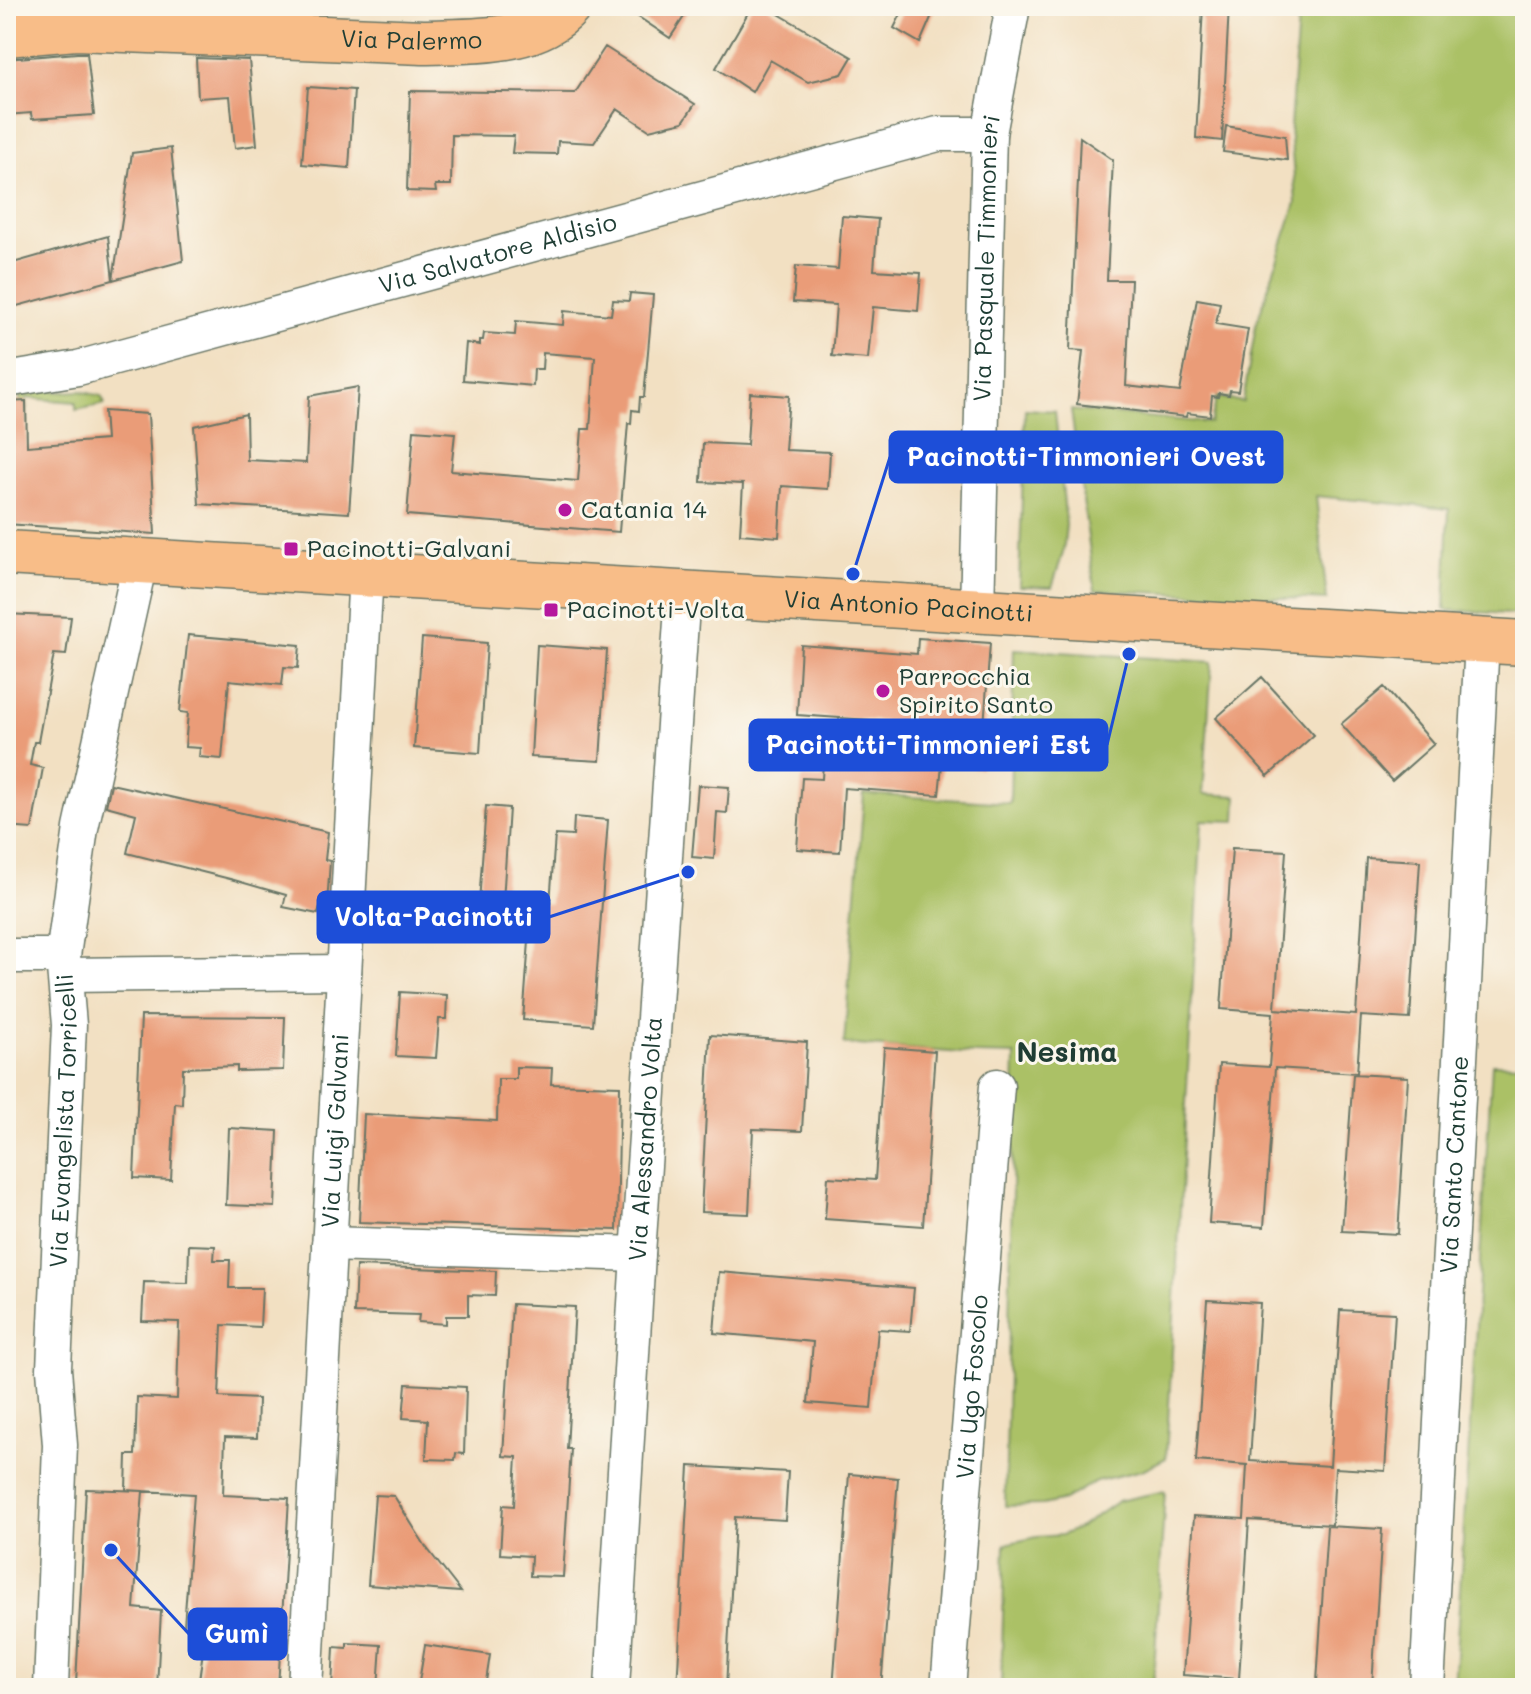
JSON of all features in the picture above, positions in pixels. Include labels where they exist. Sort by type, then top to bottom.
[{"type":"main road","name":"Via Palermo","points":[[6,34],[76,28],[423,42],[511,35],[535,29],[558,17],[569,6]]},
{"type":"main road","name":"Via Antonio Pacinotti","points":[[6,553],[1525,643]]},
{"type":"street","name":"Via Pasquale Timmonieri","points":[[977,610],[989,134],[1013,6]]},
{"type":"street","name":"Via Salvatore Aldisio","points":[[6,380],[92,364],[938,134],[989,134]]},
{"type":"street","name":"Via Evangelista Torricelli","points":[[51,1688],[60,1445],[54,1369],[69,1025],[64,966],[81,828],[140,562]]},
{"type":"street","name":"Via Luigi Galvani","points":[[305,1688],[366,573]]},
{"type":"street","name":"Via Alessandro Volta","points":[[612,1688],[683,592]]},
{"type":"street","name":"Via Santo Cantone","points":[[1427,1688],[1482,641]]},
{"type":"street","points":[[6,956],[64,966],[344,972]]},
{"type":"street","name":"Via Ugo Foscolo","points":[[948,1688],[997,1086]]},
{"type":"street","points":[[329,1244],[638,1254]]},
{"type":"green space","points":[[1299,6],[1525,6],[1525,615],[1445,610],[1449,509],[1316,496],[1327,600],[1095,590],[1071,410],[1211,423],[1217,397],[1243,402],[1256,325],[1296,203],[1290,127]]},
{"type":"green space","points":[[24,386],[60,392],[80,391],[101,396],[105,404],[76,410],[76,402],[26,398],[27,422],[20,423],[20,395]]},
{"type":"green space","points":[[1025,409],[1055,411],[1066,525],[1063,553],[1052,587],[1019,586]]},
{"type":"green space","points":[[1014,649],[1212,662],[1203,794],[1237,796],[1236,821],[1202,820],[1166,1458],[1142,1470],[1096,1481],[1064,1500],[1043,1505],[1005,1506],[1015,1055],[844,1044],[864,794],[1010,803]]},
{"type":"green space","points":[[1492,1064],[1525,1065],[1525,1688],[1454,1688]]},
{"type":"green space","points":[[1165,1491],[1153,1688],[1001,1688],[1005,1544],[1062,1535],[1082,1526],[1118,1501]]},
{"type":"building","points":[[244,6],[244,10],[194,8]]},
{"type":"building","points":[[622,6],[691,6],[670,38]]},
{"type":"building","points":[[752,6],[765,6],[852,57],[842,74],[808,82],[770,60],[752,92],[716,68]]},
{"type":"building","points":[[905,6],[936,6],[920,43],[894,28]]},
{"type":"building","points":[[1203,6],[1229,6],[1222,141],[1196,138]]},
{"type":"building","points":[[605,47],[695,104],[683,122],[649,130],[617,109],[594,143],[558,141],[557,154],[512,153],[514,136],[452,135],[451,185],[435,185],[436,192],[407,191],[410,91],[575,93]]},
{"type":"building","points":[[87,53],[94,115],[32,119],[31,113],[6,115],[6,59]]},
{"type":"building","points":[[196,58],[249,60],[257,145],[235,148],[230,96],[198,98]]},
{"type":"building","points":[[308,87],[354,90],[349,168],[302,164]]},
{"type":"building","points":[[1226,126],[1285,136],[1287,160],[1223,152]]},
{"type":"building","points":[[1080,137],[1113,160],[1107,280],[1131,280],[1126,386],[1180,392],[1197,299],[1220,303],[1216,324],[1248,329],[1238,391],[1230,390],[1229,395],[1219,393],[1218,397],[1212,396],[1210,416],[1187,413],[1186,417],[1077,404],[1083,351],[1070,350]]},
{"type":"building","points":[[171,148],[183,261],[113,280],[132,153]]},
{"type":"building","points":[[842,216],[878,219],[874,270],[921,273],[918,311],[873,307],[868,359],[832,356],[836,305],[793,302],[796,266],[838,269]]},
{"type":"building","points":[[108,236],[113,280],[6,309],[6,265]]},
{"type":"building","points":[[630,293],[653,295],[644,397],[640,397],[639,411],[632,410],[631,424],[628,423],[619,532],[407,515],[414,430],[455,433],[451,471],[578,481],[582,429],[590,429],[595,357],[543,353],[542,369],[534,369],[533,386],[463,380],[466,343],[480,345],[484,333],[515,335],[516,321],[563,325],[564,311],[611,315],[613,300],[629,301]]},
{"type":"building","points":[[358,387],[349,513],[199,504],[194,426],[246,414],[247,460],[306,463],[309,396]]},
{"type":"building","points":[[750,393],[789,396],[785,450],[830,452],[828,489],[782,486],[779,537],[740,534],[743,484],[701,482],[703,443],[747,445]]},
{"type":"building","points":[[26,401],[27,446],[106,440],[104,411],[148,414],[155,534],[6,524],[6,402]]},
{"type":"building","points":[[6,614],[71,617],[66,655],[54,654],[38,742],[34,742],[30,765],[43,768],[32,829],[6,827]]},
{"type":"building","points":[[188,635],[300,645],[298,668],[284,667],[282,685],[229,680],[222,759],[199,757],[200,748],[185,747],[188,713],[180,712]]},
{"type":"building","points":[[422,638],[487,643],[480,753],[414,748]]},
{"type":"building","points":[[918,638],[990,643],[981,768],[942,765],[939,795],[844,788],[840,852],[797,849],[802,778],[822,779],[823,762],[908,769],[912,723],[797,715],[801,645],[917,654]]},
{"type":"building","points":[[537,645],[607,650],[600,761],[531,757]]},
{"type":"building","points":[[1262,677],[1314,735],[1268,776],[1216,718]]},
{"type":"building","points":[[1384,687],[1434,744],[1392,781],[1341,724]]},
{"type":"building","points":[[111,784],[328,832],[325,860],[330,861],[327,905],[321,904],[318,914],[283,907],[286,895],[127,853],[136,814],[106,806]]},
{"type":"building","points":[[698,785],[729,787],[727,813],[717,812],[714,859],[692,857]]},
{"type":"building","points":[[486,806],[509,808],[502,917],[478,916]]},
{"type":"building","points":[[574,817],[608,820],[593,1025],[523,1020],[532,902],[550,904],[555,835],[573,836]]},
{"type":"building","points":[[1232,848],[1286,851],[1275,1009],[1356,1015],[1366,858],[1420,861],[1410,1019],[1361,1016],[1357,1073],[1275,1068],[1264,1227],[1209,1223],[1219,1064],[1269,1067],[1273,1013],[1221,1009]]},
{"type":"building","points":[[400,992],[447,995],[446,1019],[439,1019],[436,1058],[396,1056]]},
{"type":"building","points":[[141,1016],[285,1017],[283,1070],[237,1071],[237,1066],[183,1068],[182,1104],[175,1103],[171,1180],[134,1178]]},
{"type":"building","points":[[710,1035],[807,1042],[802,1131],[753,1129],[749,1214],[701,1212]]},
{"type":"building","points":[[884,1047],[935,1051],[923,1226],[825,1219],[828,1177],[875,1180]]},
{"type":"building","points":[[516,1067],[552,1068],[551,1084],[620,1086],[617,1230],[359,1222],[364,1114],[497,1121],[498,1079],[516,1079]]},
{"type":"building","points":[[1353,1074],[1408,1077],[1398,1234],[1342,1231]]},
{"type":"building","points":[[229,1128],[278,1131],[275,1207],[226,1205]]},
{"type":"building","points":[[189,1245],[215,1246],[214,1260],[230,1260],[229,1288],[262,1288],[260,1327],[222,1325],[219,1397],[258,1399],[257,1438],[225,1437],[223,1495],[289,1498],[278,1688],[198,1688],[206,1628],[184,1626],[194,1494],[126,1490],[127,1455],[135,1455],[137,1397],[177,1399],[179,1322],[142,1321],[144,1282],[188,1283]]},
{"type":"building","points":[[356,1266],[496,1271],[495,1296],[468,1295],[468,1316],[446,1316],[446,1324],[418,1322],[419,1315],[354,1313]]},
{"type":"building","points":[[719,1272],[914,1288],[910,1331],[878,1329],[871,1408],[808,1403],[813,1342],[714,1333]]},
{"type":"building","points":[[1207,1300],[1260,1303],[1250,1461],[1330,1466],[1340,1310],[1395,1313],[1385,1471],[1335,1468],[1332,1525],[1249,1520],[1239,1679],[1183,1675],[1194,1516],[1244,1519],[1247,1465],[1196,1461]]},
{"type":"building","points":[[512,1304],[575,1307],[563,1577],[530,1576],[531,1556],[500,1554],[503,1505],[514,1506],[517,1457],[503,1456]]},
{"type":"building","points":[[406,1384],[466,1387],[464,1454],[456,1453],[455,1460],[426,1459],[428,1420],[403,1418]]},
{"type":"building","points":[[689,1466],[788,1472],[785,1520],[735,1517],[726,1688],[677,1688]]},
{"type":"building","points":[[849,1474],[898,1478],[881,1688],[833,1688]]},
{"type":"building","points":[[86,1489],[143,1491],[134,1608],[161,1611],[157,1688],[76,1684]]},
{"type":"building","points":[[375,1495],[394,1496],[426,1547],[461,1592],[368,1585]]},
{"type":"building","points":[[1327,1526],[1382,1529],[1372,1686],[1317,1682]]},
{"type":"building","points":[[347,1643],[381,1645],[378,1688],[332,1688],[334,1647],[347,1648]]},
{"type":"building","points":[[425,1645],[490,1655],[485,1688],[418,1688]]},
{"type":"place","name":"Catania 14","points":[[565,510]]},
{"type":"place","name":"Pacinotti-Galvani","points":[[291,549]]},
{"type":"place","name":"Pacinotti-Timmonieri Ovest","points":[[853,574]]},
{"type":"place","name":"Pacinotti-Volta","points":[[551,610]]},
{"type":"place","name":"Pacinotti-Timmonieri Est","points":[[1129,654]]},
{"type":"place","name":"Parrocchia Spirito Santo","points":[[883,691]]},
{"type":"place","name":"Volta-Pacinotti","points":[[688,872]]},
{"type":"place","name":"Gumì","points":[[111,1550]]},
{"type":"district","name":"Nesima","points":[[1067,1052]]}]
